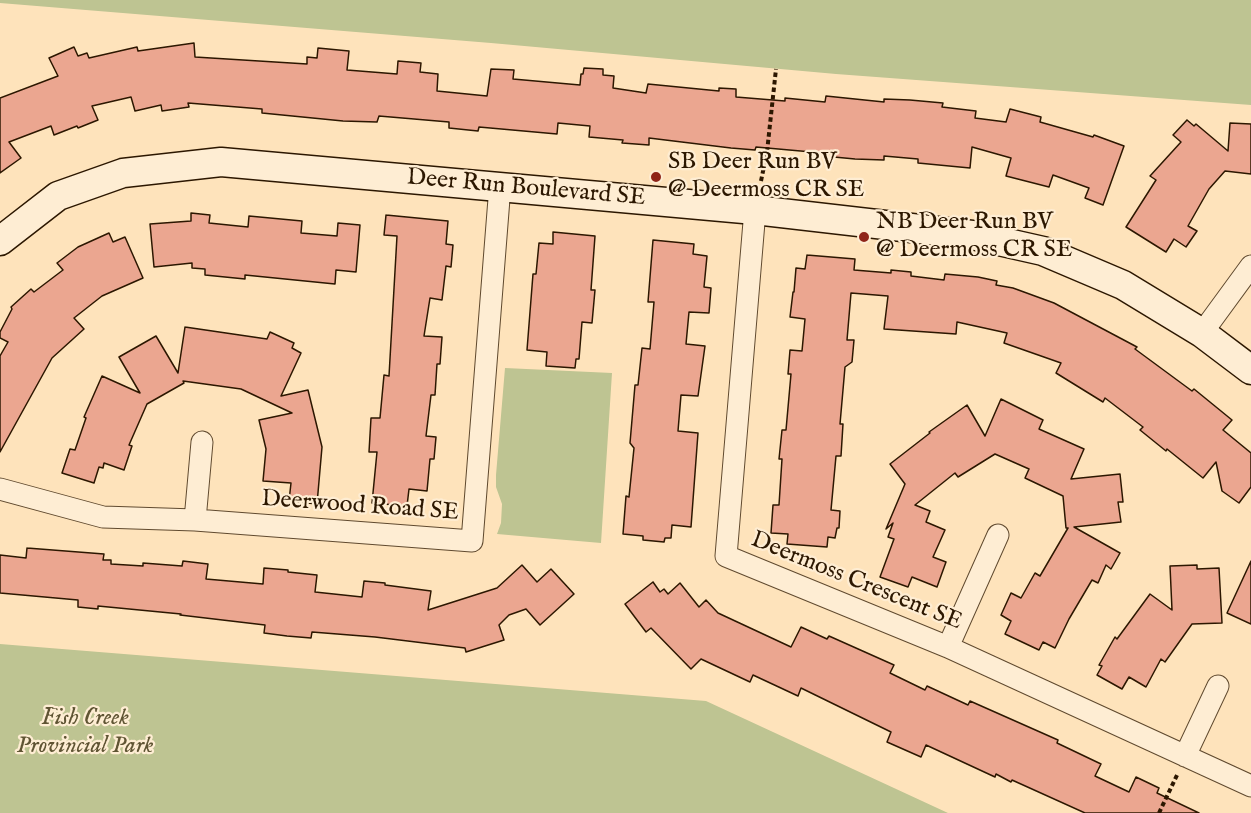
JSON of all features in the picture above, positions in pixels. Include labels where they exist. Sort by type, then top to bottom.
[{"type":"street","name":"Deer Run Boulevard SE","points":[[0,239],[58,196],[123,173],[221,162],[755,210],[972,235],[1043,251],[1123,285],[1202,333],[1251,370]]},
{"type":"street","name":"Deerwood Road SE","points":[[0,489],[103,516],[195,520],[472,541],[501,186]]},
{"type":"street","name":"Deermoss Crescent SE","points":[[755,210],[726,556],[948,647],[1251,786]]},
{"type":"street","points":[[1202,333],[1251,266]]},
{"type":"street","points":[[195,520],[202,442]]},
{"type":"street","points":[[948,647],[998,535]]},
{"type":"street","points":[[1185,756],[1218,686]]},
{"type":"path","points":[[761,181],[767,152],[776,69]]},
{"type":"path","points":[[1159,813],[1185,756]]},
{"type":"green space","points":[[0,0],[1251,0],[1251,105],[836,74],[0,3]]},
{"type":"green space","points":[[505,368],[612,373],[601,543],[497,534],[501,523],[502,504],[496,487],[496,475]]},
{"type":"green space","name":"Fish Creek Provincial Park","points":[[0,644],[706,701],[948,813],[0,813]]},
{"type":"building","points":[[194,43],[195,57],[307,64],[307,57],[317,58],[318,48],[349,51],[347,70],[397,74],[398,61],[421,63],[420,72],[438,74],[437,91],[487,96],[491,69],[514,70],[513,79],[580,85],[584,68],[603,69],[603,75],[614,76],[613,88],[646,93],[648,84],[719,91],[719,88],[736,89],[736,97],[785,101],[785,98],[825,102],[826,96],[884,102],[884,99],[910,100],[943,103],[942,107],[976,111],[975,118],[1006,122],[1010,109],[1041,117],[1040,122],[1093,137],[1094,135],[1124,146],[1103,205],[1085,198],[1089,188],[1053,175],[1049,187],[1006,176],[1011,158],[972,147],[970,168],[918,163],[918,159],[884,156],[884,160],[855,159],[834,157],[834,154],[756,147],[755,150],[731,148],[649,138],[649,145],[622,143],[623,140],[589,137],[590,126],[558,123],[557,134],[479,127],[478,131],[449,128],[449,122],[379,116],[377,122],[343,121],[262,113],[262,109],[188,103],[189,107],[162,111],[161,105],[135,111],[131,97],[92,106],[98,120],[78,128],[77,126],[54,135],[51,126],[9,142],[21,158],[0,173],[0,98],[58,76],[49,58],[74,47],[78,56],[87,53],[89,58],[137,47],[138,51]]},
{"type":"building","points":[[1187,120],[1194,126],[1196,124],[1228,151],[1230,123],[1251,124],[1251,174],[1225,171],[1209,189],[1188,226],[1197,231],[1186,247],[1174,239],[1166,252],[1126,227],[1156,180],[1150,176],[1181,142],[1173,135]]},
{"type":"building","points":[[191,213],[210,215],[209,223],[248,227],[249,216],[302,221],[301,233],[337,236],[338,223],[360,225],[356,272],[336,270],[335,284],[245,275],[245,279],[205,275],[205,269],[192,268],[192,263],[154,267],[150,224],[191,221]]},
{"type":"building","points":[[386,215],[448,221],[446,244],[453,245],[451,267],[446,266],[442,300],[430,298],[424,336],[442,337],[435,395],[431,395],[426,436],[436,437],[434,459],[430,459],[427,491],[409,489],[407,506],[372,503],[377,452],[369,452],[371,418],[380,418],[384,375],[389,376],[397,236],[384,235]]},
{"type":"building","points":[[553,232],[595,236],[591,290],[595,290],[592,323],[582,322],[579,359],[576,359],[575,368],[546,366],[547,352],[527,350],[533,274],[536,274],[539,243],[553,244]]},
{"type":"building","points":[[109,233],[113,242],[125,237],[143,278],[102,296],[74,318],[84,329],[52,358],[0,452],[0,356],[8,342],[0,338],[0,332],[11,307],[31,289],[34,292],[63,270],[57,263],[78,247]]},
{"type":"building","points":[[653,240],[694,244],[693,254],[707,256],[704,287],[711,288],[709,313],[689,312],[686,344],[705,346],[698,396],[681,395],[678,431],[698,433],[691,527],[672,525],[671,538],[665,538],[664,542],[643,540],[643,536],[623,534],[626,496],[629,497],[634,448],[630,443],[635,385],[638,385],[642,348],[650,349],[654,302],[648,302]]},
{"type":"building","points":[[807,255],[855,259],[854,270],[911,272],[911,276],[944,280],[945,274],[978,277],[997,281],[996,285],[1013,288],[1054,303],[1137,347],[1135,349],[1192,391],[1194,389],[1232,420],[1223,430],[1251,453],[1251,487],[1239,503],[1222,491],[1216,462],[1203,478],[1140,430],[1143,427],[1105,398],[1103,402],[1056,373],[1061,363],[1004,343],[1007,333],[957,322],[956,334],[884,329],[888,296],[851,293],[847,340],[854,340],[852,362],[845,367],[840,424],[843,424],[841,456],[836,456],[831,510],[840,511],[839,528],[837,528],[835,538],[828,537],[827,547],[787,544],[788,534],[771,533],[773,505],[779,505],[782,459],[779,459],[782,430],[786,430],[791,374],[788,374],[790,350],[802,351],[805,319],[790,317],[796,268],[805,269]]},
{"type":"building","points":[[185,327],[267,339],[270,332],[294,343],[292,348],[301,353],[281,396],[308,390],[322,447],[317,504],[289,501],[291,483],[263,481],[266,449],[259,420],[292,413],[241,389],[183,381],[184,383],[147,404],[129,445],[132,446],[124,470],[104,463],[103,468],[99,467],[94,483],[62,473],[70,449],[75,450],[86,418],[84,417],[102,376],[140,393],[119,357],[156,336],[178,373]]},
{"type":"building","points":[[1001,399],[1043,420],[1039,429],[1084,449],[1071,479],[1120,474],[1123,502],[1118,502],[1121,522],[1074,527],[1120,553],[1111,569],[1106,565],[1098,583],[1092,580],[1055,648],[1043,642],[1039,650],[1005,634],[1011,621],[1001,615],[1011,593],[1021,598],[1035,573],[1040,576],[1068,528],[1066,528],[1063,496],[1025,478],[1029,469],[995,454],[958,477],[955,473],[915,505],[930,511],[926,522],[945,530],[933,557],[946,562],[937,587],[912,577],[908,587],[880,577],[894,539],[888,537],[893,523],[886,529],[905,484],[890,464],[967,405],[985,436]]},
{"type":"building","points":[[27,548],[104,554],[103,560],[111,560],[111,564],[143,566],[143,563],[182,566],[183,561],[208,564],[206,579],[263,584],[264,568],[288,570],[288,572],[317,575],[315,592],[362,597],[364,581],[385,583],[385,585],[431,591],[428,610],[497,588],[522,565],[537,582],[551,569],[574,594],[540,625],[526,609],[509,615],[499,625],[504,640],[466,652],[465,648],[375,637],[312,632],[311,638],[287,636],[264,633],[265,625],[98,606],[98,609],[78,607],[78,600],[0,593],[0,555],[26,558]]},
{"type":"building","points":[[1251,561],[1251,624],[1227,613]]},
{"type":"building","points":[[1197,565],[1197,569],[1219,568],[1222,623],[1192,624],[1165,662],[1161,659],[1146,687],[1129,677],[1122,689],[1097,675],[1102,666],[1099,665],[1115,637],[1117,639],[1150,594],[1172,610],[1170,566]]},
{"type":"building","points":[[653,582],[660,592],[664,589],[668,594],[680,583],[699,607],[706,600],[718,613],[791,647],[801,627],[827,639],[829,636],[894,665],[890,673],[925,690],[927,686],[968,705],[970,701],[1058,740],[1057,743],[1101,764],[1095,776],[1129,792],[1136,777],[1159,788],[1157,793],[1199,813],[1085,813],[1012,780],[1011,782],[996,774],[995,777],[926,745],[921,757],[887,742],[891,732],[801,688],[798,696],[753,675],[750,682],[701,659],[691,669],[651,628],[646,632],[625,604]]},
{"type":"place","name":"SB Deer Run BV @ Deermoss CR SE","points":[[656,177]]},
{"type":"place","name":"NB Deer Run BV @ Deermoss CR SE","points":[[864,237]]}]
